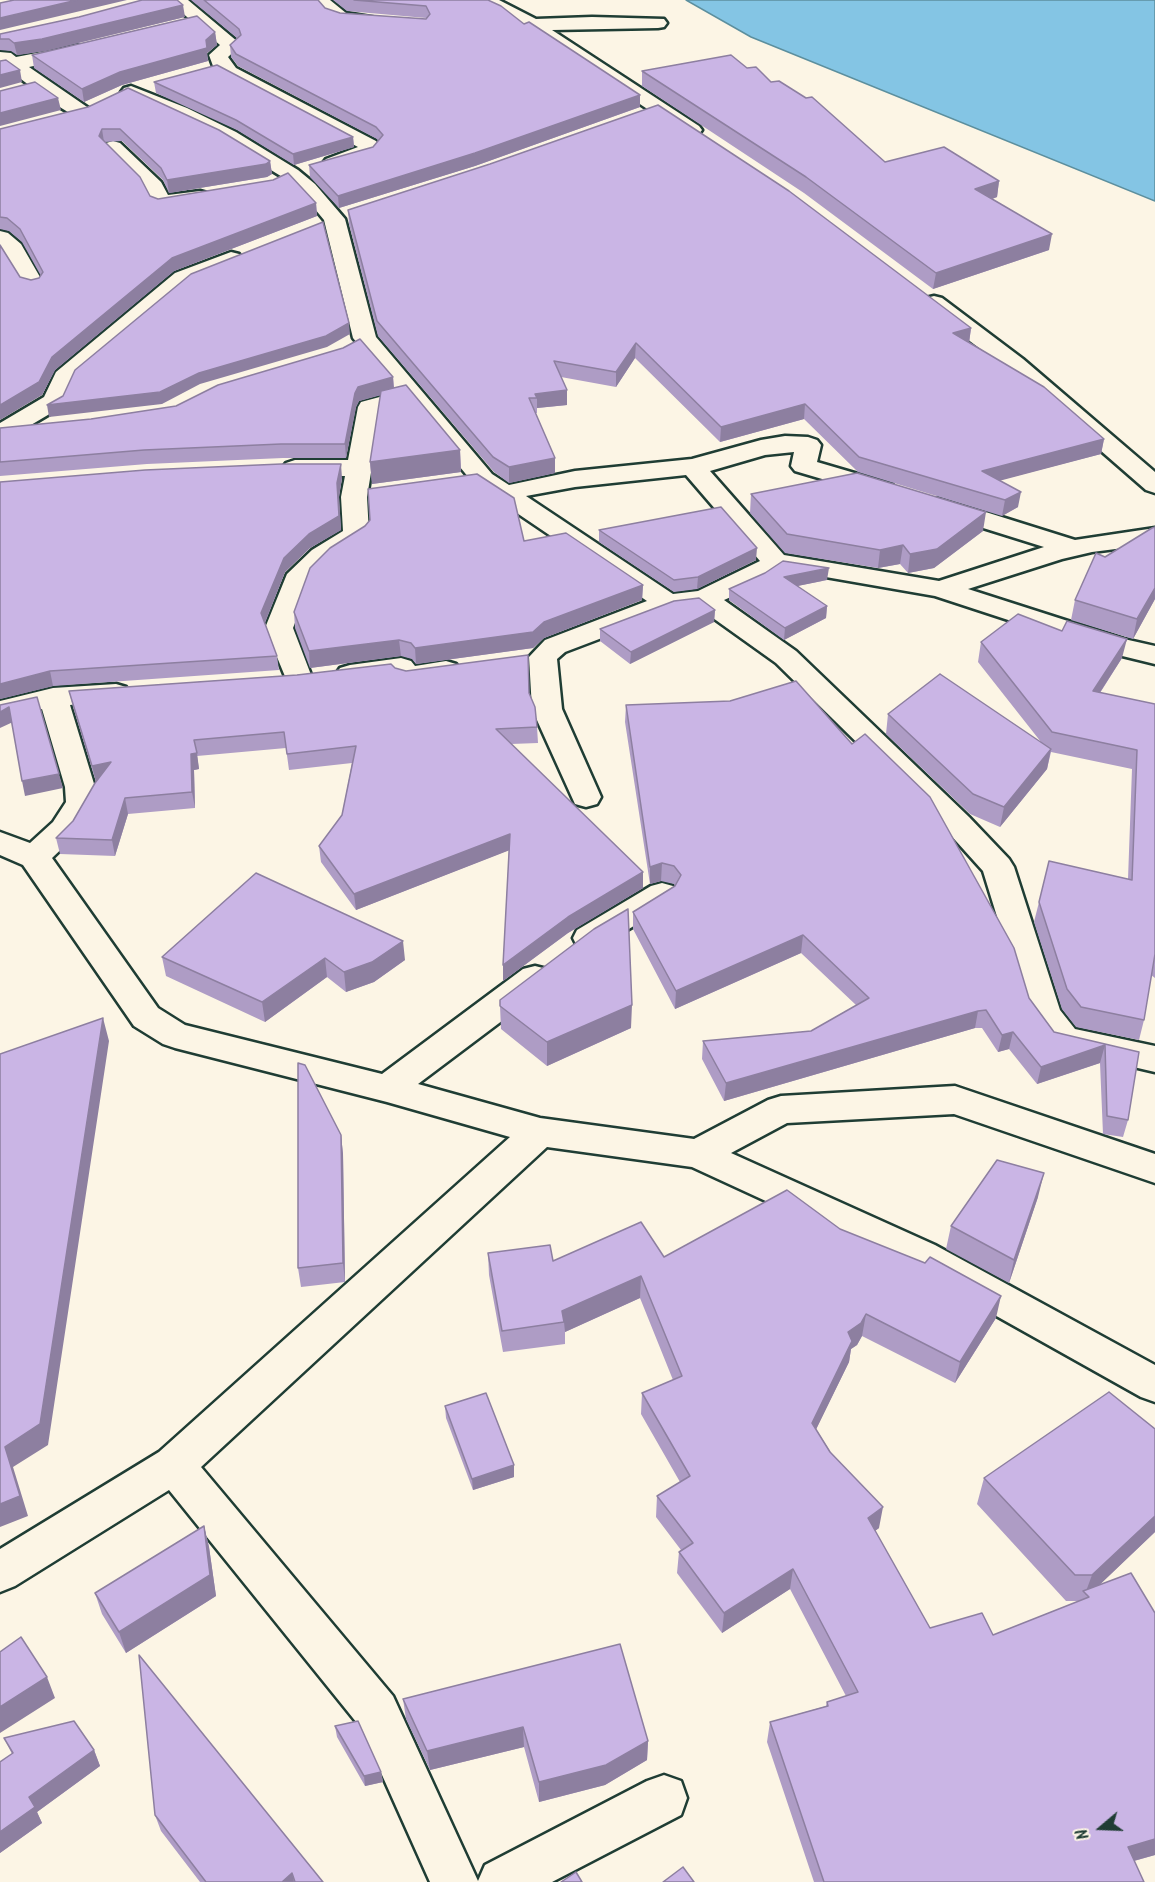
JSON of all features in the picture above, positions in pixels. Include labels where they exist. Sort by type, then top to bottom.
[{"type":"street","points":[[176,0],[203,20],[209,29],[231,46],[218,55],[222,66],[229,72],[369,144],[372,149],[283,179]]},
{"type":"street","points":[[320,0],[334,14],[342,18],[386,22]]},
{"type":"street","points":[[485,0],[533,25],[708,141]]},
{"type":"street","points":[[183,24],[203,20]]},
{"type":"street","points":[[533,25],[592,22],[658,23]]},
{"type":"street","points":[[4,60],[45,59],[94,47]]},
{"type":"street","points":[[4,60],[83,113]]},
{"type":"street","points":[[200,72],[222,66]]},
{"type":"street","points":[[62,118],[83,113],[114,98],[155,84]]},
{"type":"street","points":[[21,91],[42,85]]},
{"type":"street","points":[[114,98],[180,111],[219,131],[283,179],[345,215]]},
{"type":"street","points":[[637,117],[659,109]]},
{"type":"street","points":[[113,147],[154,186],[160,203],[224,193]]},
{"type":"street","points":[[313,227],[345,215]]},
{"type":"street","points":[[345,215],[355,343],[411,396],[471,481],[505,493],[668,603]]},
{"type":"street","points":[[4,246],[33,284]]},
{"type":"street","points":[[2,432],[54,401],[64,376],[183,278],[248,253]]},
{"type":"street","points":[[920,292],[1015,364],[1155,485]]},
{"type":"street","points":[[411,396],[370,407],[359,468],[366,496],[356,534],[321,556],[297,580],[279,628],[287,681],[401,667],[408,676],[475,666]]},
{"type":"street","points":[[2,432],[60,426]]},
{"type":"street","points":[[505,493],[574,479],[692,467],[761,448],[785,444],[808,445],[804,466],[1074,548]]},
{"type":"street","points":[[692,467],[776,563]]},
{"type":"street","points":[[272,469],[359,468]]},
{"type":"street","points":[[940,589],[1055,552],[1155,536]]},
{"type":"street","points":[[586,797],[547,709],[531,658],[555,646],[668,603],[704,598],[753,577],[776,563],[797,564],[940,589],[1116,646],[1155,655]]},
{"type":"street","points":[[704,598],[786,657],[958,824],[998,867],[1044,1014],[1064,1039],[1155,1059]]},
{"type":"street","points":[[0,710],[53,697],[147,691]]},
{"type":"street","points":[[34,857],[64,829],[81,802],[80,787],[53,697]]},
{"type":"street","points":[[0,843],[34,857],[146,1017],[175,1035],[387,1089],[540,1132],[698,1154],[922,1256],[1155,1385]]},
{"type":"street","points":[[387,1089],[581,943],[662,894]]},
{"type":"street","points":[[698,1154],[781,1110],[955,1101],[1155,1169]]},
{"type":"street","points":[[0,1572],[174,1464],[540,1132]]},
{"type":"street","points":[[174,1464],[377,1712],[455,1882]]},
{"type":"street","points":[[502,1882],[664,1798]]},
{"type":"water","points":[[686,0],[1155,0],[1155,201],[751,37]]},
{"type":"building","points":[[14,0],[77,0],[0,18],[0,3]]},
{"type":"building","points":[[142,0],[177,0],[183,5],[42,39],[14,43],[9,39],[0,39],[0,34],[79,17]]},
{"type":"building","points":[[204,0],[318,0],[325,8],[340,13],[426,19],[430,14],[426,6],[354,0],[488,0],[501,6],[524,24],[529,22],[640,95],[475,153],[338,196],[309,165],[373,147],[383,135],[376,127],[236,54],[230,45],[241,35],[239,29]]},
{"type":"building","points":[[197,16],[215,32],[206,40],[207,48],[120,72],[82,89],[32,55]]},
{"type":"building","points":[[731,55],[747,68],[756,67],[771,82],[779,81],[806,98],[812,97],[885,162],[944,147],[999,181],[975,189],[1052,234],[936,273],[806,177],[642,71]]},
{"type":"building","points":[[6,60],[20,70],[0,75],[0,61]]},
{"type":"building","points":[[217,65],[353,137],[293,154],[236,120],[154,82]]},
{"type":"building","points":[[35,82],[58,98],[0,113],[0,91]]},
{"type":"building","points":[[128,88],[219,130],[270,161],[266,164],[167,180],[161,168],[120,129],[102,129],[99,136],[140,177],[150,196],[158,199],[273,180],[288,173],[316,203],[172,258],[52,357],[39,382],[0,405],[0,245],[20,277],[31,280],[39,278],[43,272],[20,229],[7,218],[0,217],[0,129],[88,107]]},
{"type":"building","points":[[658,105],[789,191],[971,328],[953,333],[1044,387],[1104,439],[982,471],[1021,492],[1005,500],[859,457],[805,404],[721,427],[636,343],[616,372],[554,361],[567,390],[535,394],[537,398],[529,398],[555,458],[509,467],[493,457],[377,321],[348,210],[490,164]]},
{"type":"building","points":[[323,222],[349,323],[326,336],[199,373],[160,392],[47,405],[63,396],[75,370],[191,274]]},
{"type":"building","points":[[360,339],[393,377],[358,387],[345,444],[281,444],[144,450],[0,462],[0,428],[91,419],[176,406],[218,385],[343,348]]},
{"type":"building","points":[[406,385],[460,450],[370,462],[381,391]]},
{"type":"building","points":[[281,464],[341,464],[337,483],[339,516],[309,534],[284,558],[261,613],[277,656],[50,671],[0,684],[0,482],[145,470]]},
{"type":"building","points":[[857,473],[986,512],[937,549],[910,554],[903,545],[880,550],[787,534],[751,494]]},
{"type":"building","points":[[477,474],[514,498],[524,541],[566,533],[643,585],[544,622],[533,632],[415,648],[411,643],[399,640],[309,651],[294,612],[310,568],[330,548],[365,526],[370,520],[368,489]]},
{"type":"building","points":[[721,507],[757,548],[698,577],[674,580],[599,530]]},
{"type":"building","points":[[1155,527],[1155,588],[1137,619],[1075,600],[1096,553],[1105,557]]},
{"type":"building","points":[[783,561],[829,568],[784,577],[827,606],[785,628],[729,589],[765,573]]},
{"type":"building","points":[[699,598],[715,610],[631,652],[600,629],[674,601]]},
{"type":"building","points":[[1018,614],[1062,631],[1067,621],[1127,639],[1093,691],[1155,704],[1155,954],[1144,1020],[1081,1007],[1067,989],[1039,902],[1049,861],[1132,880],[1137,750],[1052,732],[981,642]]},
{"type":"building","points":[[528,655],[529,693],[535,707],[537,727],[496,729],[643,872],[568,917],[503,965],[510,834],[354,894],[319,846],[342,815],[356,746],[287,754],[284,732],[194,740],[197,753],[191,754],[192,792],[125,798],[112,840],[56,838],[73,821],[95,783],[111,762],[92,766],[69,691],[297,675],[391,664],[395,668],[406,671]]},
{"type":"building","points":[[940,674],[1051,749],[1004,807],[973,794],[888,714]]},
{"type":"building","points":[[796,681],[852,744],[865,734],[930,797],[1014,948],[1029,998],[1054,1032],[1139,1052],[1128,1120],[1107,1116],[1105,1045],[1041,1067],[1013,1032],[1002,1035],[986,1010],[726,1083],[703,1041],[811,1031],[869,998],[803,935],[676,991],[633,912],[675,886],[681,875],[674,866],[662,863],[650,867],[626,705],[730,701]]},
{"type":"building","points":[[37,697],[59,774],[22,781],[9,707],[0,712],[0,705]]},
{"type":"building","points":[[256,873],[403,941],[372,962],[344,972],[325,958],[262,1002],[162,957]]},
{"type":"building","points":[[628,909],[632,1005],[547,1042],[500,1006],[500,1000],[594,929]]},
{"type":"building","points":[[103,1018],[40,1424],[5,1447],[20,1496],[0,1504],[0,1054]]},
{"type":"building","points":[[298,1063],[305,1065],[341,1135],[343,1263],[298,1268]]},
{"type":"building","points":[[997,1160],[1044,1173],[1014,1260],[951,1226]]},
{"type":"building","points":[[787,1190],[840,1229],[925,1263],[930,1257],[1001,1296],[960,1362],[866,1314],[861,1323],[848,1332],[852,1341],[812,1423],[830,1452],[883,1507],[868,1518],[930,1628],[982,1613],[993,1635],[1089,1597],[1083,1591],[1131,1573],[1155,1613],[1155,1839],[1128,1847],[1144,1882],[824,1882],[770,1722],[828,1706],[827,1702],[858,1692],[793,1569],[724,1613],[679,1552],[693,1543],[657,1496],[690,1476],[642,1393],[682,1376],[641,1276],[562,1311],[564,1322],[502,1331],[488,1253],[550,1245],[553,1261],[641,1222],[664,1257]]},
{"type":"building","points":[[1109,1392],[1155,1429],[1155,1516],[1092,1575],[1075,1575],[984,1478]]},
{"type":"building","points":[[486,1393],[514,1465],[472,1479],[445,1406]]},
{"type":"building","points":[[204,1526],[210,1575],[119,1632],[95,1593]]},
{"type":"building","points":[[21,1637],[47,1677],[0,1707],[0,1652]]},
{"type":"building","points":[[620,1644],[648,1741],[606,1765],[539,1782],[523,1727],[427,1751],[403,1699]]},
{"type":"building","points":[[139,1655],[323,1882],[295,1882],[292,1873],[282,1882],[206,1882],[155,1815]]},
{"type":"building","points":[[74,1721],[94,1750],[29,1797],[35,1807],[0,1832],[0,1762],[13,1753],[4,1738]]},
{"type":"building","points":[[358,1721],[381,1772],[364,1776],[335,1726]]},
{"type":"building","points":[[683,1867],[694,1882],[663,1882]]},
{"type":"building","points":[[576,1872],[582,1882],[561,1882]]}]
